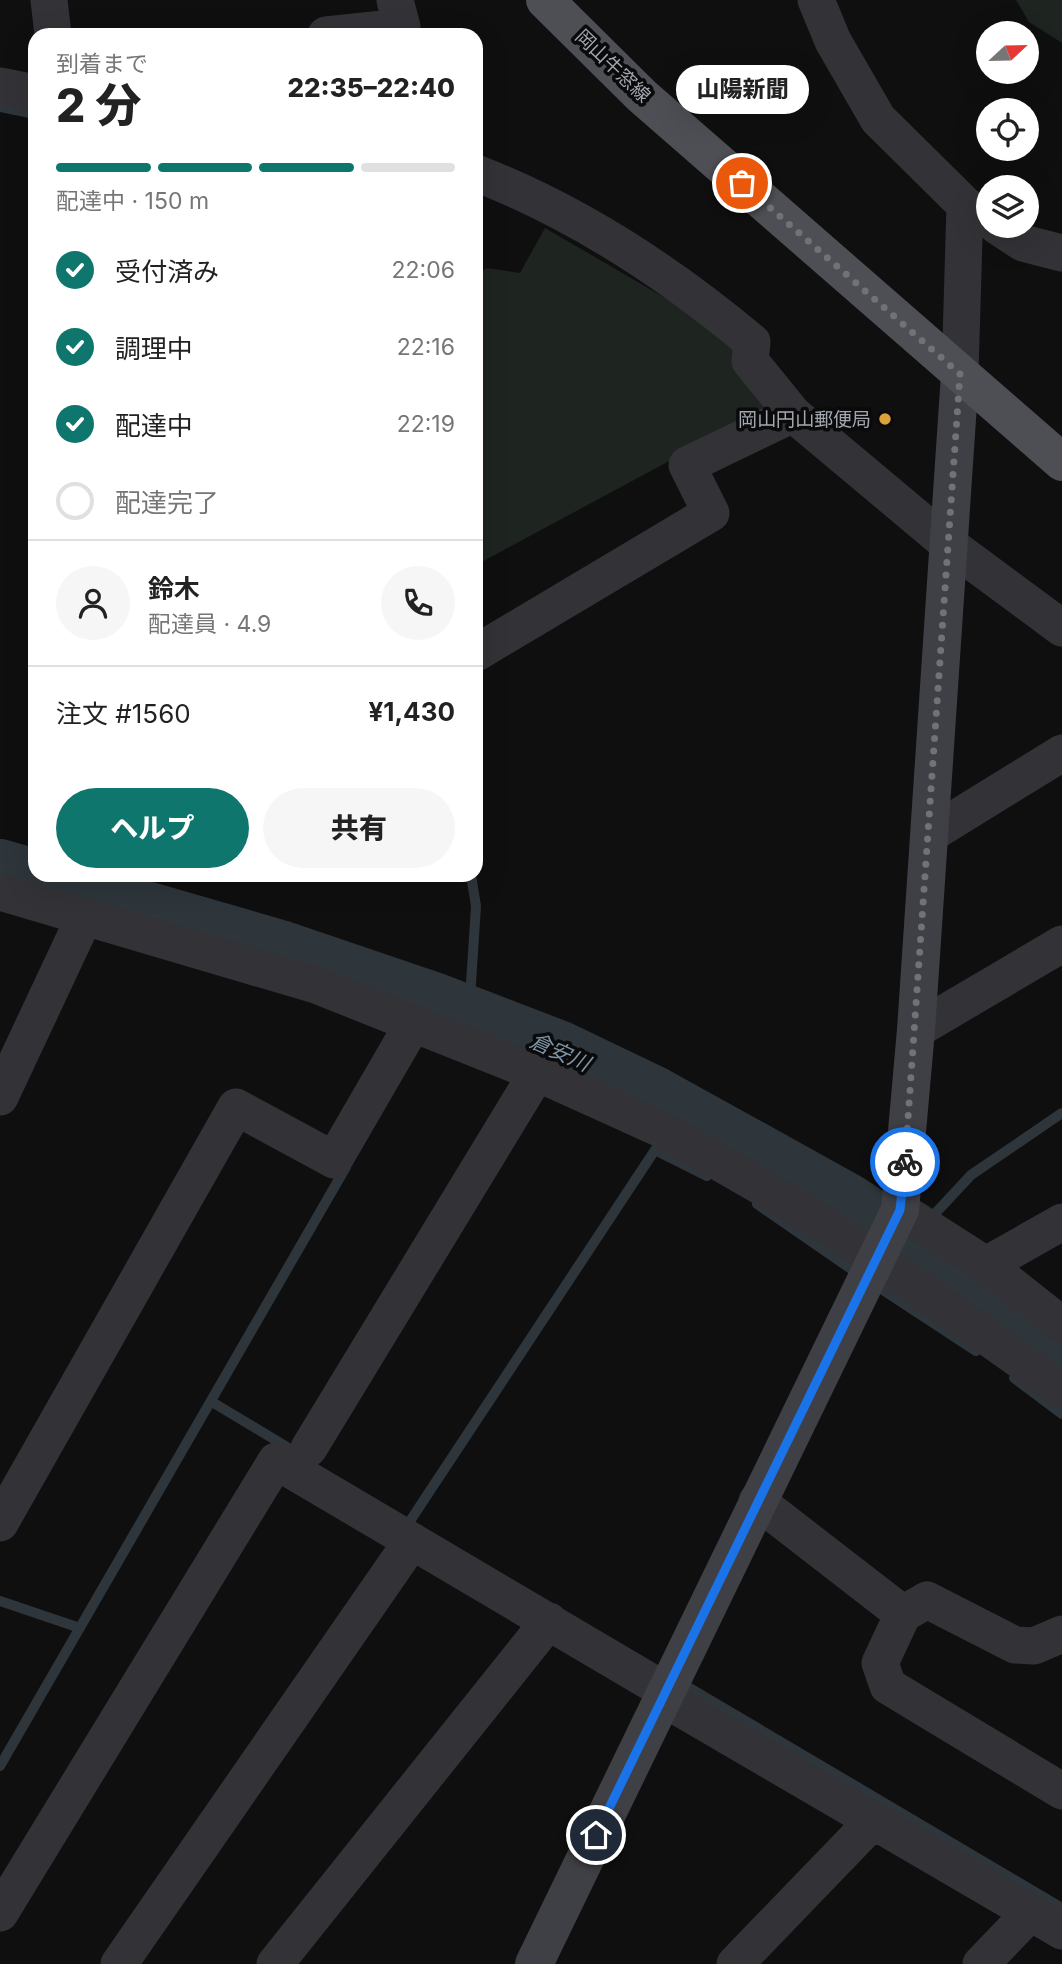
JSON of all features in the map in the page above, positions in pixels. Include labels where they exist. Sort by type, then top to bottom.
[{"type":"main road","name":"岡山牛窓線","points":[[545,0],[642,96],[1062,462]]},
{"type":"main road","points":[[534,1964],[662,1694],[889,1233],[916,1030],[960,374]]},
{"type":"street","points":[[49,0],[52,28]]},
{"type":"street","points":[[392,28],[402,27],[395,0]]},
{"type":"street","points":[[816,0],[834,41],[878,119],[976,212]]},
{"type":"street","points":[[0,86],[28,92]]},
{"type":"street","points":[[483,176],[597,233],[703,301],[752,342],[750,361],[793,414],[947,544],[1062,628]]},
{"type":"street","points":[[960,374],[976,222]]},
{"type":"street","points":[[1015,238],[1023,243],[1062,253]]},
{"type":"street","points":[[483,649],[711,513],[687,465],[793,414]]},
{"type":"street","points":[[929,835],[1062,753]]},
{"type":"street","points":[[0,892],[316,985],[414,1021],[663,1130],[807,1213],[889,1233],[986,1265],[1062,1325]]},
{"type":"street","points":[[0,1097],[84,918]]},
{"type":"street","points":[[916,1030],[1062,944]]},
{"type":"street","points":[[0,1523],[236,1107],[334,1160],[414,1021]]},
{"type":"street","points":[[309,1448],[537,1073]]},
{"type":"street","points":[[986,1265],[1062,1222]]},
{"type":"street","points":[[889,1233],[1062,1390]]},
{"type":"street","points":[[0,1913],[276,1461],[549,1621],[662,1694],[1062,1931]]},
{"type":"street","points":[[757,1501],[903,1614]]},
{"type":"street","points":[[120,1964],[412,1541]]},
{"type":"street","points":[[1062,1634],[1034,1646],[1015,1646],[927,1600],[903,1614],[880,1663],[888,1686],[1062,1791]]},
{"type":"street","points":[[275,1964],[549,1621]]},
{"type":"street","points":[[735,1964],[874,1820]]},
{"type":"street","points":[[981,1964],[1031,1912]]},
{"type":"shaded area","points":[[1016,0],[1062,0],[1062,43],[1040,29],[1040,21],[1028,21]]},
{"type":"shaded area","points":[[545,228],[679,306],[738,352],[777,403],[483,561],[483,270],[487,268],[520,273]]},
{"type":"waterway","points":[[0,107],[28,113]]},
{"type":"waterway","name":"倉安川","points":[[0,868],[28,876]]},
{"type":"waterway","name":"倉安川","points":[[48,882],[280,949],[436,1002],[558,1049],[656,1096],[849,1203],[915,1248],[1062,1360]]},
{"type":"waterway","points":[[469,1014],[476,906],[472,882]]},
{"type":"waterway","points":[[434,1015],[436,1002]]},
{"type":"waterway","points":[[931,1218],[971,1175],[1062,1113]]},
{"type":"waterway","points":[[410,1521],[655,1150],[707,1176]]},
{"type":"waterway","points":[[0,1766],[346,1167]]},
{"type":"waterway","points":[[757,1204],[854,1271]]},
{"type":"waterway","points":[[883,1290],[976,1351]]},
{"type":"waterway","points":[[1014,1378],[1062,1414]]},
{"type":"waterway","points":[[212,1402],[292,1450]]},
{"type":"waterway","points":[[0,1601],[80,1628]]},
{"type":"waterway","points":[[688,1687],[1062,1908]]},
{"type":"way so far","points":[[742,183],[960,374],[905,1162]]},
{"type":"place","name":"山陽新聞","points":[[742,183]]},
{"type":"place","name":"岡山円山郵便局","points":[[885,419]]},
{"type":"route","points":[[596,1835],[900,1210],[905,1162]]}]
